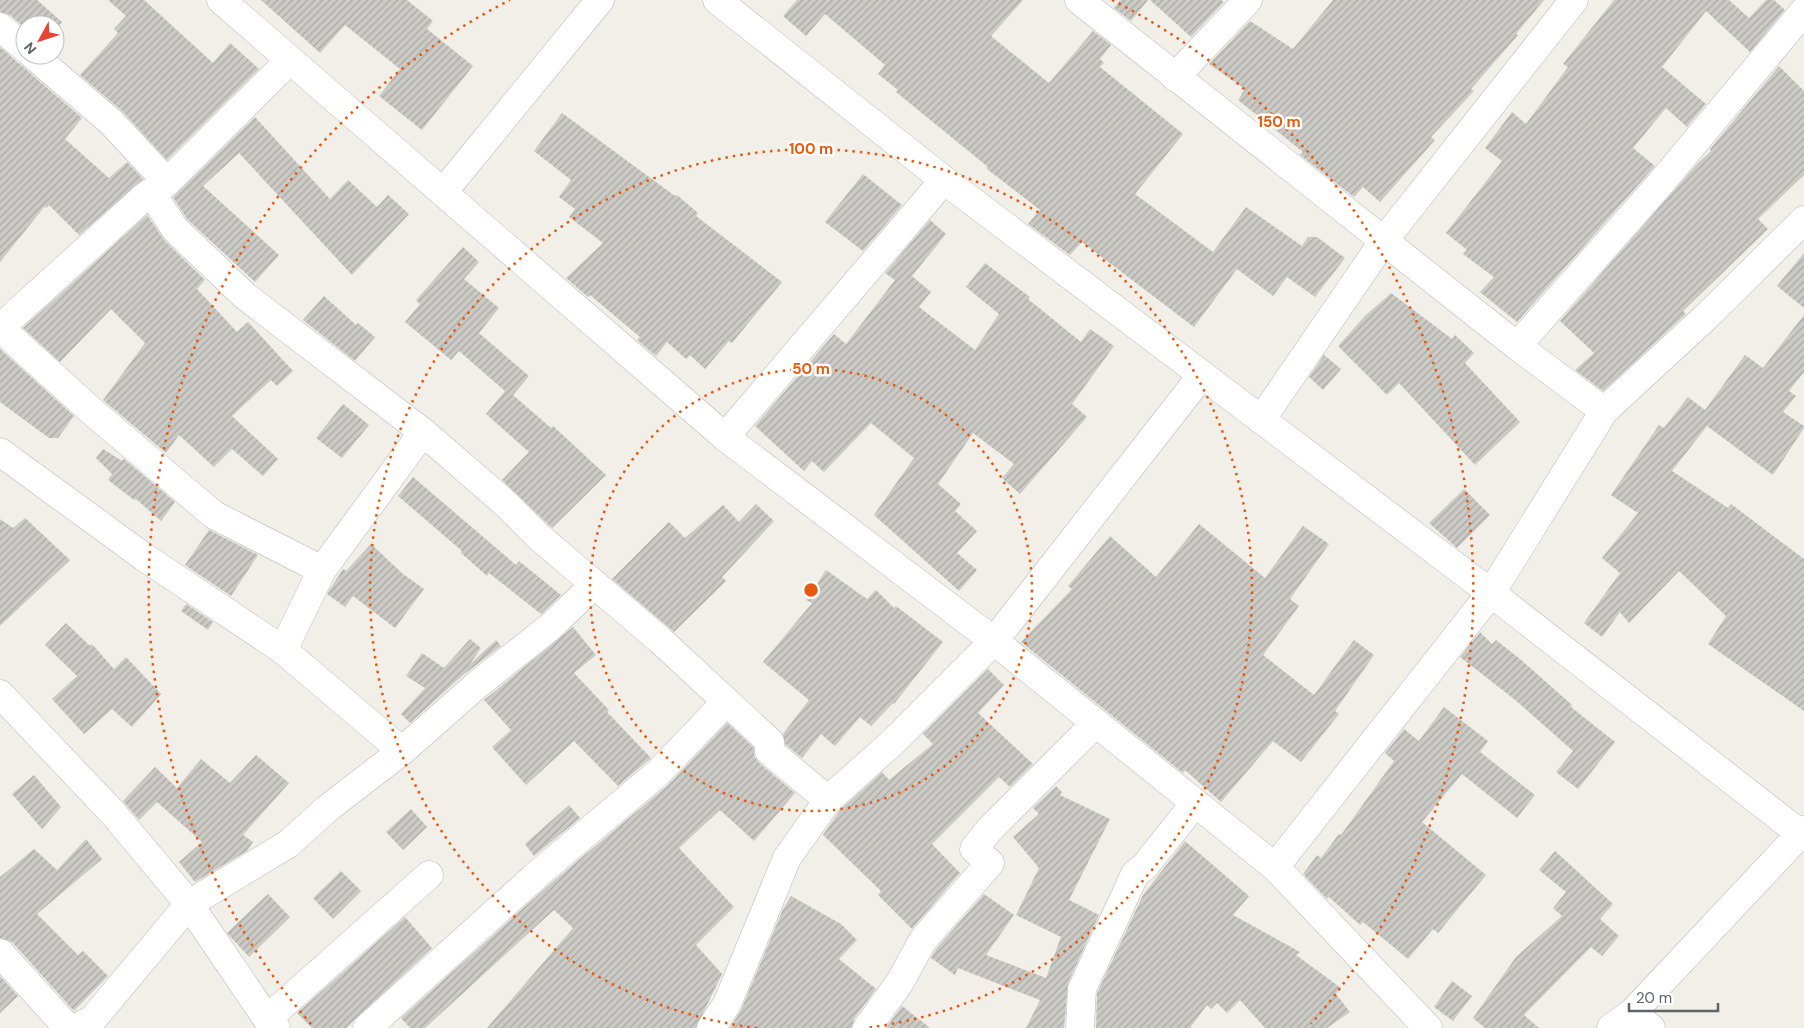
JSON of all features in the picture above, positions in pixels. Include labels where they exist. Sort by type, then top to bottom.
[{"type":"street","points":[[221,0],[289,61],[444,191],[632,358],[725,437],[994,641],[1275,868],[1428,1028]]},
{"type":"street","points":[[444,191],[600,0]]},
{"type":"street","points":[[717,0],[944,180],[1490,593],[1802,832],[1631,1023]]},
{"type":"street","points":[[1079,0],[1384,239],[1517,346],[1604,411]]},
{"type":"street","points":[[1175,77],[1248,0]]},
{"type":"street","points":[[1262,420],[1384,239],[1574,0]]},
{"type":"street","points":[[1517,346],[1660,184],[1804,11]]},
{"type":"street","points":[[0,27],[15,40]]},
{"type":"street","points":[[289,61],[159,187],[3,318],[95,414],[214,515],[322,570]]},
{"type":"street","points":[[45,65],[111,122],[159,187],[175,229],[245,296],[423,432],[505,503],[539,538],[660,640],[770,742],[769,751],[828,800]]},
{"type":"street","points":[[725,437],[944,180]]},
{"type":"street","points":[[1275,868],[1490,593],[1604,411],[1708,315],[1804,220]]},
{"type":"street","points":[[711,1028],[727,1004],[787,858],[828,800],[894,740],[994,641],[1202,375]]},
{"type":"street","points":[[283,650],[322,570],[423,432]]},
{"type":"street","points":[[0,452],[144,557],[283,650],[402,751]]},
{"type":"street","points":[[76,1028],[93,1019],[189,904],[288,844],[328,808],[402,751],[478,684],[550,627],[595,584]]},
{"type":"street","points":[[0,694],[112,812],[189,904],[271,1024],[429,875]]},
{"type":"street","points":[[367,1028],[540,872],[658,773],[726,702]]},
{"type":"street","points":[[867,1028],[900,982],[923,940],[990,863],[974,848],[1096,722]]},
{"type":"street","points":[[1080,1028],[1082,989],[1135,874],[1146,866],[1195,803]]},
{"type":"street","points":[[0,953],[68,1028]]},
{"type":"building","points":[[0,0],[37,0],[54,15],[15,15],[15,19],[10,15],[0,12]]},
{"type":"building","points":[[108,0],[144,0],[213,63],[230,43],[259,69],[167,160],[122,111],[80,75],[118,33],[114,29],[126,16]]},
{"type":"building","points":[[261,0],[407,0],[433,21],[427,29],[473,66],[422,130],[379,96],[400,69],[345,25],[320,53]]},
{"type":"building","points":[[797,0],[1023,0],[991,36],[1049,83],[1093,31],[1111,45],[1100,59],[1104,63],[1100,67],[1183,134],[1135,194],[1213,252],[1246,207],[1302,246],[1308,237],[1317,237],[1345,258],[1315,297],[1287,277],[1273,296],[1237,269],[1194,327],[1082,242],[1070,255],[1028,224],[1040,210],[987,169],[988,167],[896,92],[898,90],[878,74],[885,65],[825,14],[806,36],[783,16]]},
{"type":"building","points":[[1120,0],[1148,0],[1131,21],[1114,8]]},
{"type":"building","points":[[1150,0],[1221,0],[1224,2],[1191,37]]},
{"type":"building","points":[[1333,0],[1544,0],[1516,34],[1518,35],[1471,89],[1474,91],[1431,137],[1435,140],[1380,202],[1363,187],[1354,197],[1300,155],[1303,152],[1238,100],[1245,89],[1209,64],[1250,21],[1293,49]]},
{"type":"building","points":[[1614,0],[1729,0],[1749,18],[1766,0],[1774,0],[1785,10],[1750,52],[1706,11],[1662,67],[1706,104],[1687,127],[1666,108],[1633,148],[1655,166],[1517,322],[1480,292],[1494,277],[1463,254],[1467,250],[1446,233],[1502,161],[1485,148],[1512,112],[1526,124],[1568,67],[1563,64]]},
{"type":"building","points":[[0,47],[15,60],[15,65],[21,65],[82,118],[65,139],[109,178],[127,162],[143,179],[79,235],[49,205],[46,208],[45,206],[0,262]]},
{"type":"building","points":[[1779,66],[1804,91],[1804,175],[1758,219],[1768,229],[1683,311],[1686,314],[1603,391],[1575,370],[1594,353],[1560,321],[1697,164],[1711,151],[1710,149]]},
{"type":"building","points":[[562,113],[675,196],[677,195],[698,213],[696,216],[782,282],[732,343],[729,341],[705,369],[690,355],[686,359],[667,342],[656,356],[637,340],[640,337],[590,295],[588,297],[566,278],[603,243],[569,217],[575,209],[559,197],[571,180],[534,151]]},
{"type":"building","points":[[255,117],[330,199],[348,180],[377,207],[388,195],[409,214],[352,275],[239,153],[203,186],[279,255],[255,282],[187,219],[173,197]]},
{"type":"building","points":[[863,174],[902,205],[863,251],[825,222]]},
{"type":"building","points":[[147,215],[164,240],[205,280],[197,289],[237,332],[248,322],[293,371],[277,386],[271,380],[232,416],[278,459],[263,476],[232,449],[214,467],[179,435],[166,453],[103,400],[145,343],[111,309],[60,362],[23,328]]},
{"type":"building","points":[[930,220],[946,234],[912,276],[931,292],[919,307],[975,350],[999,314],[966,287],[985,263],[1030,297],[1028,299],[1081,342],[1090,329],[1114,346],[1072,404],[1087,417],[1020,494],[1002,478],[1014,464],[973,433],[938,484],[961,504],[955,511],[977,531],[957,553],[977,570],[959,591],[874,515],[914,458],[871,423],[824,472],[812,461],[804,471],[755,426],[834,334],[846,344],[895,280],[885,273]]},
{"type":"building","points":[[463,247],[479,262],[464,279],[499,308],[479,333],[529,376],[513,395],[551,428],[553,426],[606,475],[552,528],[502,480],[529,452],[486,414],[505,391],[459,351],[451,360],[405,322],[420,304],[416,300]]},
{"type":"building","points":[[1804,253],[1804,308],[1777,286]]},
{"type":"building","points":[[1391,293],[1452,339],[1455,335],[1474,353],[1465,363],[1520,422],[1475,465],[1399,383],[1387,395],[1338,346],[1365,316]]},
{"type":"building","points":[[324,296],[356,325],[358,323],[375,337],[355,361],[303,320]]},
{"type":"building","points":[[1804,315],[1804,372],[1789,391],[1796,396],[1783,412],[1804,426],[1804,428],[1773,475],[1707,426],[1672,471],[1728,508],[1731,504],[1804,559],[1804,711],[1708,644],[1726,616],[1679,571],[1629,623],[1620,612],[1602,637],[1584,623],[1620,573],[1602,558],[1638,513],[1611,495],[1659,425],[1664,428],[1688,397],[1705,410],[1745,355],[1763,368]]},
{"type":"building","points":[[0,349],[74,416],[58,438],[49,438],[0,402]]},
{"type":"building","points":[[1324,355],[1341,369],[1323,390],[1309,377]]},
{"type":"building","points":[[343,404],[369,425],[342,458],[316,438]]},
{"type":"building","points":[[103,449],[122,461],[124,459],[175,502],[161,521],[136,499],[134,500],[108,480],[112,474],[96,458]]},
{"type":"building","points":[[413,477],[516,565],[519,561],[561,595],[541,614],[489,573],[487,576],[461,553],[462,551],[398,496]]},
{"type":"building","points":[[1464,489],[1490,515],[1457,548],[1429,523]]},
{"type":"building","points":[[756,504],[774,521],[722,577],[726,581],[674,632],[612,579],[669,522],[685,538],[723,505],[739,522]]},
{"type":"building","points":[[25,518],[70,560],[0,626],[0,519],[13,528]]},
{"type":"building","points":[[1199,524],[1265,578],[1303,526],[1329,544],[1290,599],[1299,606],[1263,655],[1314,695],[1354,640],[1374,655],[1335,711],[1339,714],[1301,762],[1273,741],[1221,802],[1185,770],[1183,773],[1021,642],[1072,589],[1068,586],[1110,536],[1156,577]]},
{"type":"building","points":[[209,530],[258,555],[231,596],[185,565]]},
{"type":"building","points":[[371,544],[403,574],[424,589],[395,628],[353,596],[345,607],[327,594],[343,569],[346,571]]},
{"type":"building","points":[[826,570],[867,599],[876,590],[894,608],[896,606],[943,642],[894,704],[871,726],[860,717],[835,746],[821,734],[802,758],[785,744],[783,734],[809,700],[763,662],[812,603],[806,600]]},
{"type":"building","points":[[186,604],[213,622],[208,630],[181,611]]},
{"type":"building","points":[[66,623],[90,646],[92,644],[114,669],[126,657],[161,694],[132,727],[112,709],[84,734],[52,699],[77,676],[45,645]]},
{"type":"building","points":[[573,627],[596,655],[574,673],[609,710],[607,712],[651,758],[618,786],[574,741],[526,785],[492,747],[511,730],[484,700]]},
{"type":"building","points":[[1480,632],[1492,644],[1496,640],[1520,659],[1572,705],[1571,707],[1615,742],[1578,789],[1556,772],[1573,751],[1514,699],[1460,657]]},
{"type":"building","points":[[470,639],[481,648],[470,664],[496,640],[501,646],[462,676],[410,723],[401,714],[425,688],[406,676],[422,653],[444,668]]},
{"type":"building","points":[[988,669],[1004,685],[978,713],[1033,764],[1010,787],[999,777],[932,844],[960,873],[912,929],[878,895],[881,891],[823,835],[840,810],[882,772],[889,780],[933,744],[923,734]]},
{"type":"building","points":[[1444,707],[1488,741],[1480,752],[1535,795],[1517,818],[1462,774],[1422,822],[1486,875],[1438,933],[1433,929],[1408,959],[1363,922],[1360,925],[1329,897],[1327,899],[1303,874],[1317,855],[1321,858],[1339,834],[1341,835],[1394,761],[1385,753],[1404,729],[1419,741]]},
{"type":"building","points":[[727,723],[754,748],[754,756],[759,763],[795,793],[754,841],[720,810],[679,848],[734,907],[696,945],[722,974],[696,1028],[487,1028],[573,928],[554,910],[425,1028],[410,1028],[401,1018],[550,884],[668,785]]},
{"type":"building","points":[[256,755],[289,783],[243,835],[253,842],[247,851],[195,882],[179,862],[202,842],[157,802],[139,820],[123,801],[155,767],[177,788],[201,759],[230,783]]},
{"type":"building","points":[[34,775],[61,807],[42,829],[12,794]]},
{"type":"building","points":[[1056,786],[1062,792],[1060,795],[1110,819],[1069,900],[1099,915],[1068,983],[1064,1028],[1026,1028],[1040,1000],[958,968],[955,975],[931,958],[936,949],[984,894],[1014,915],[986,955],[1046,978],[1061,937],[1016,915],[1039,868],[1013,837],[1039,814],[1033,808]]},
{"type":"building","points":[[569,805],[580,818],[534,856],[525,844]]},
{"type":"building","points":[[411,809],[427,827],[403,850],[386,832]]},
{"type":"building","points":[[86,839],[102,859],[37,914],[78,955],[83,951],[108,976],[74,1011],[12,942],[0,938],[0,877],[34,849],[57,870]]},
{"type":"building","points":[[1185,841],[1249,896],[1233,915],[1300,952],[1296,955],[1341,988],[1336,994],[1350,1012],[1327,1028],[1265,1028],[1240,1000],[1227,1013],[1217,1003],[1211,1009],[1207,1005],[1190,1028],[1096,1028],[1097,993],[1143,895]]},
{"type":"building","points":[[1555,851],[1613,904],[1600,919],[1619,936],[1602,956],[1591,947],[1524,1015],[1539,1028],[1485,1028],[1473,1018],[1516,957],[1562,916],[1553,908],[1566,892],[1539,870]]},
{"type":"building","points":[[341,871],[361,891],[333,919],[313,898]]},
{"type":"building","points":[[268,894],[290,917],[249,957],[227,933]]},
{"type":"building","points":[[791,896],[841,924],[857,940],[839,959],[876,989],[854,1019],[852,1028],[730,1028],[741,1010],[783,909]]},
{"type":"building","points":[[405,917],[432,948],[346,1028],[312,1028],[297,1013]]},
{"type":"building","points":[[0,976],[18,996],[0,1013]]},
{"type":"building","points":[[1452,981],[1472,996],[1453,1021],[1434,1007]]},
{"type":"building","points":[[902,1006],[930,1028],[886,1028]]}]
